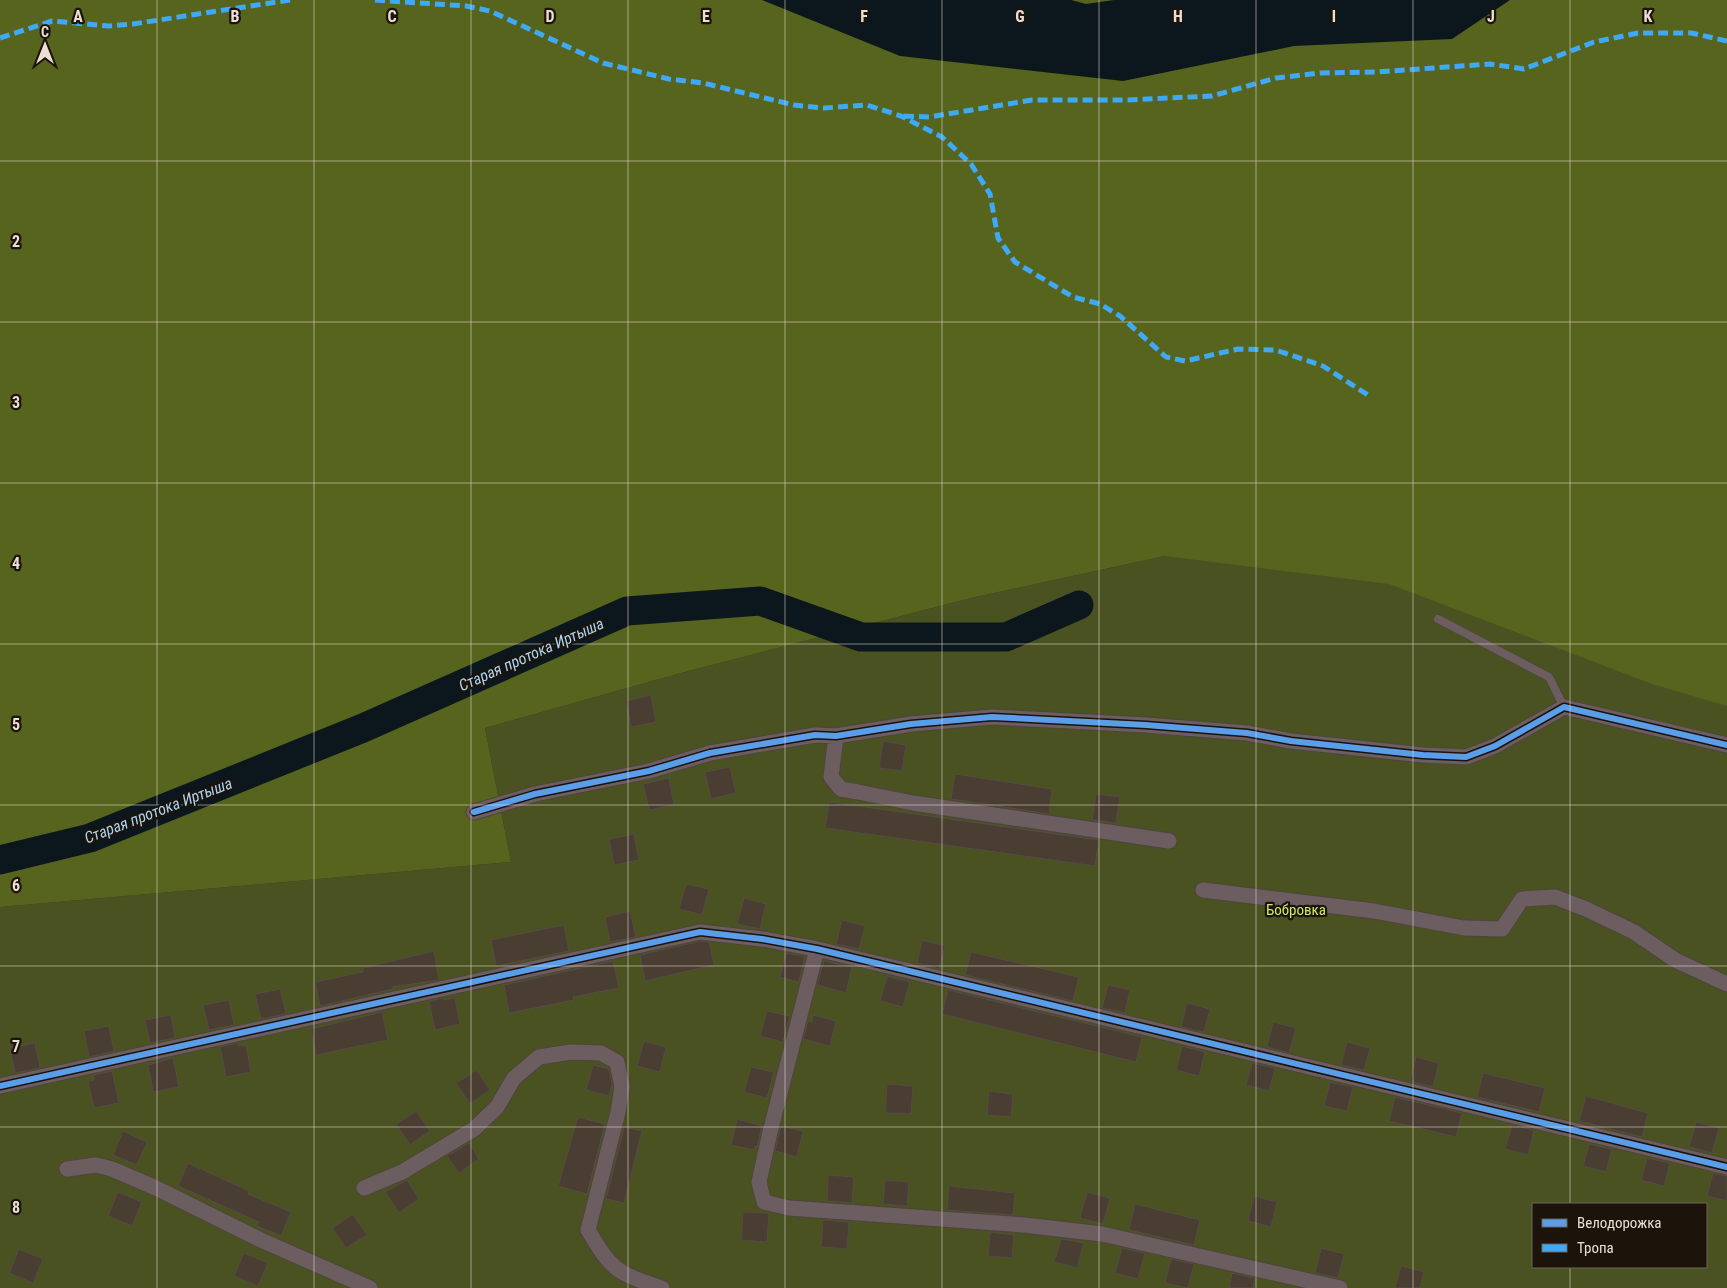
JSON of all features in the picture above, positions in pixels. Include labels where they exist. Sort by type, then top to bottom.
[{"type":"street","points":[[474,812],[535,794],[649,771],[710,753],[816,735],[836,736],[911,724],[992,717],[1246,733],[1291,741],[1423,756],[1466,757],[1495,746],[1564,707],[1727,746]]},
{"type":"street","points":[[836,736],[831,777],[841,789],[913,803],[1169,841]]},
{"type":"street","points":[[1203,890],[1374,911],[1464,928],[1502,929],[1522,899],[1555,897],[1586,909],[1634,932],[1675,960],[1727,984]]},
{"type":"street","points":[[0,1086],[700,932],[762,939],[817,949],[1727,1167]]},
{"type":"street","points":[[817,949],[764,1157],[759,1182],[764,1202],[789,1208],[1024,1225],[1102,1234],[1340,1288]]},
{"type":"street","points":[[364,1188],[402,1172],[474,1129],[496,1107],[514,1078],[539,1057],[571,1052],[601,1052],[617,1062],[622,1087],[618,1112],[588,1230],[609,1264],[626,1276],[662,1288]]},
{"type":"street","points":[[67,1169],[96,1165],[112,1169],[156,1188],[263,1241],[370,1288]]},
{"type":"street","points":[[1270,1288],[1276,1273]]},
{"type":"lane","points":[[1438,620],[1549,677],[1564,707]]},
{"type":"green space","points":[[0,0],[1727,0],[1727,706],[1652,684],[1389,584],[1165,556],[971,598],[681,673],[485,728],[511,862],[0,907]]},
{"type":"green space","name":"Бобровка","points":[[1727,379],[1727,1288],[0,1288],[0,907],[511,862],[485,728],[681,673],[971,598],[1165,556]]},
{"type":"shaded area","points":[[762,0],[1071,0],[1086,4],[1114,0],[1510,0],[1452,39],[1294,46],[1123,81],[900,56]]},
{"type":"building","points":[[651,695],[656,722],[631,727],[626,701]]},
{"type":"building","points":[[883,741],[906,745],[902,771],[879,768]]},
{"type":"building","points":[[730,767],[736,793],[711,799],[705,772]]},
{"type":"building","points":[[955,774],[1052,789],[1049,814],[951,799]]},
{"type":"building","points":[[669,778],[674,805],[649,810],[643,784]]},
{"type":"building","points":[[1096,794],[1120,797],[1116,823],[1092,820]]},
{"type":"building","points":[[829,802],[1099,840],[1095,866],[825,828]]},
{"type":"building","points":[[634,834],[639,860],[614,865],[609,839]]},
{"type":"building","points":[[686,884],[709,889],[702,915],[679,909]]},
{"type":"building","points":[[744,898],[766,904],[760,929],[737,924]]},
{"type":"building","points":[[630,911],[636,937],[610,942],[605,917]]},
{"type":"building","points":[[842,920],[865,926],[859,949],[836,944]]},
{"type":"building","points":[[564,925],[569,951],[496,966],[491,940]]},
{"type":"building","points":[[922,940],[945,946],[939,969],[917,963]]},
{"type":"building","points":[[700,941],[709,942],[714,965],[645,981],[640,955]]},
{"type":"building","points":[[434,951],[439,980],[393,987],[393,989],[320,1006],[315,982],[363,972],[363,968]]},
{"type":"building","points":[[971,952],[1079,977],[1073,1001],[965,975]]},
{"type":"building","points":[[786,953],[805,956],[799,982],[780,977]]},
{"type":"building","points":[[613,961],[619,988],[573,997],[574,1000],[509,1013],[504,985]]},
{"type":"building","points":[[824,961],[852,967],[846,993],[817,985]]},
{"type":"building","points":[[887,976],[910,982],[903,1007],[880,1001]]},
{"type":"building","points":[[1108,985],[1130,990],[1125,1013],[1102,1008]]},
{"type":"building","points":[[280,989],[286,1014],[261,1019],[255,994]]},
{"type":"building","points":[[948,990],[1142,1037],[1136,1062],[942,1014]]},
{"type":"building","points":[[443,998],[444,1000],[455,998],[460,1024],[435,1030],[429,1001]]},
{"type":"building","points":[[229,1000],[234,1025],[209,1030],[203,1005]]},
{"type":"building","points":[[1187,1003],[1210,1009],[1204,1032],[1181,1027]]},
{"type":"building","points":[[767,1011],[790,1016],[783,1042],[760,1036]]},
{"type":"building","points":[[382,1012],[388,1040],[316,1055],[311,1029]]},
{"type":"building","points":[[171,1015],[175,1038],[150,1043],[145,1020]]},
{"type":"building","points":[[813,1015],[836,1021],[830,1046],[803,1039],[808,1021],[812,1022]]},
{"type":"building","points":[[1273,1022],[1296,1028],[1289,1053],[1267,1047]]},
{"type":"building","points":[[109,1026],[114,1051],[89,1057],[84,1031]]},
{"type":"building","points":[[644,1041],[666,1047],[660,1072],[637,1066]]},
{"type":"building","points":[[1347,1042],[1370,1048],[1364,1070],[1341,1065]]},
{"type":"building","points":[[35,1043],[40,1068],[15,1073],[10,1048]]},
{"type":"building","points":[[238,1043],[238,1046],[246,1045],[251,1072],[226,1077],[220,1047]]},
{"type":"building","points":[[1182,1046],[1205,1052],[1199,1076],[1176,1070]]},
{"type":"building","points":[[1416,1057],[1439,1063],[1433,1087],[1410,1081]]},
{"type":"building","points":[[173,1058],[179,1087],[153,1092],[148,1065]]},
{"type":"building","points":[[1252,1063],[1275,1068],[1269,1091],[1246,1085]]},
{"type":"building","points":[[593,1065],[609,1069],[612,1084],[609,1096],[586,1090]]},
{"type":"building","points":[[751,1067],[774,1072],[767,1098],[744,1092]]},
{"type":"building","points":[[477,1070],[490,1090],[470,1104],[456,1083]]},
{"type":"building","points":[[112,1071],[119,1103],[94,1108],[88,1082],[94,1080],[93,1075]]},
{"type":"building","points":[[1483,1073],[1545,1088],[1539,1112],[1477,1097]]},
{"type":"building","points":[[1330,1082],[1353,1087],[1347,1111],[1324,1106]]},
{"type":"building","points":[[887,1084],[913,1086],[911,1114],[885,1113]]},
{"type":"building","points":[[989,1091],[1013,1094],[1011,1117],[987,1115]]},
{"type":"building","points":[[1586,1096],[1648,1113],[1642,1137],[1579,1121]]},
{"type":"building","points":[[1395,1097],[1462,1113],[1456,1137],[1389,1121]]},
{"type":"building","points":[[416,1111],[430,1131],[410,1145],[396,1124]]},
{"type":"building","points":[[578,1117],[605,1124],[587,1194],[558,1186]]},
{"type":"building","points":[[737,1119],[762,1126],[757,1147],[755,1146],[754,1150],[731,1145]]},
{"type":"building","points":[[1696,1122],[1719,1128],[1712,1153],[1689,1147]]},
{"type":"building","points":[[1512,1125],[1534,1130],[1528,1155],[1505,1149]]},
{"type":"building","points":[[781,1126],[803,1131],[797,1157],[775,1151]]},
{"type":"building","points":[[624,1127],[642,1131],[624,1203],[606,1199]]},
{"type":"building","points":[[123,1131],[147,1142],[137,1165],[113,1155]]},
{"type":"building","points":[[469,1143],[479,1159],[459,1173],[447,1156]]},
{"type":"building","points":[[1589,1144],[1612,1149],[1606,1172],[1583,1166]]},
{"type":"building","points":[[1647,1158],[1670,1163],[1664,1186],[1641,1180]]},
{"type":"building","points":[[188,1163],[249,1191],[248,1194],[291,1212],[281,1236],[257,1226],[259,1222],[178,1186]]},
{"type":"building","points":[[1713,1173],[1727,1176],[1727,1201],[1707,1196]]},
{"type":"building","points":[[828,1175],[854,1177],[852,1203],[827,1201]]},
{"type":"building","points":[[407,1180],[419,1199],[399,1213],[385,1192]]},
{"type":"building","points":[[885,1180],[909,1182],[907,1206],[883,1204]]},
{"type":"building","points":[[949,1186],[1015,1193],[1013,1215],[947,1210]]},
{"type":"building","points":[[118,1192],[142,1202],[132,1226],[108,1216]]},
{"type":"building","points":[[1087,1192],[1110,1198],[1103,1224],[1080,1218]]},
{"type":"building","points":[[1254,1196],[1277,1202],[1271,1227],[1248,1221]]},
{"type":"building","points":[[1135,1204],[1200,1220],[1194,1245],[1129,1230]]},
{"type":"building","points":[[743,1212],[769,1213],[767,1242],[741,1240]]},
{"type":"building","points":[[353,1214],[367,1235],[346,1248],[332,1228]]},
{"type":"building","points":[[823,1220],[849,1222],[847,1249],[821,1247]]},
{"type":"building","points":[[990,1232],[1014,1235],[1012,1258],[988,1256]]},
{"type":"building","points":[[1061,1239],[1084,1243],[1077,1268],[1054,1262]]},
{"type":"building","points":[[1122,1248],[1145,1253],[1138,1279],[1115,1273]]},
{"type":"building","points":[[1321,1248],[1344,1254],[1338,1278],[1315,1273]]},
{"type":"building","points":[[19,1249],[43,1259],[33,1283],[9,1273]]},
{"type":"building","points":[[244,1253],[268,1263],[258,1286],[234,1276]]},
{"type":"building","points":[[1171,1259],[1194,1264],[1188,1288],[1165,1283]]},
{"type":"building","points":[[1401,1266],[1424,1272],[1420,1288],[1395,1288]]},
{"type":"building","points":[[1232,1273],[1255,1278],[1253,1288],[1229,1288]]},
{"type":"waterway","name":"Старая протока Иртыша","points":[[0,860],[90,838],[363,728],[627,611],[760,601],[861,637],[1006,637],[1079,605]]},
{"type":"marked path","points":[[0,38],[52,21],[109,26],[133,24],[290,0]]},
{"type":"marked path","points":[[375,0],[466,6],[490,11],[603,63],[669,79],[703,83],[794,105],[824,108],[867,105],[901,116],[942,137],[971,164],[990,194],[998,238],[1015,262],[1073,297],[1100,304],[1120,316],[1166,357],[1185,361],[1238,349],[1276,350],[1323,366],[1371,397]]},
{"type":"marked path","points":[[904,116],[929,117],[1032,100],[1125,100],[1212,96],[1276,78],[1320,73],[1377,72],[1490,64],[1524,69],[1594,42],[1638,33],[1691,33],[1727,41]]},
{"type":"cycle path","points":[[474,812],[535,794],[649,771],[710,753],[815,735],[836,736],[911,724],[992,717],[1146,725],[1247,733],[1291,741],[1423,755],[1466,757],[1495,746],[1564,707],[1727,745]]},
{"type":"cycle path","points":[[0,1086],[700,932],[762,939],[817,949],[1727,1167]]}]
